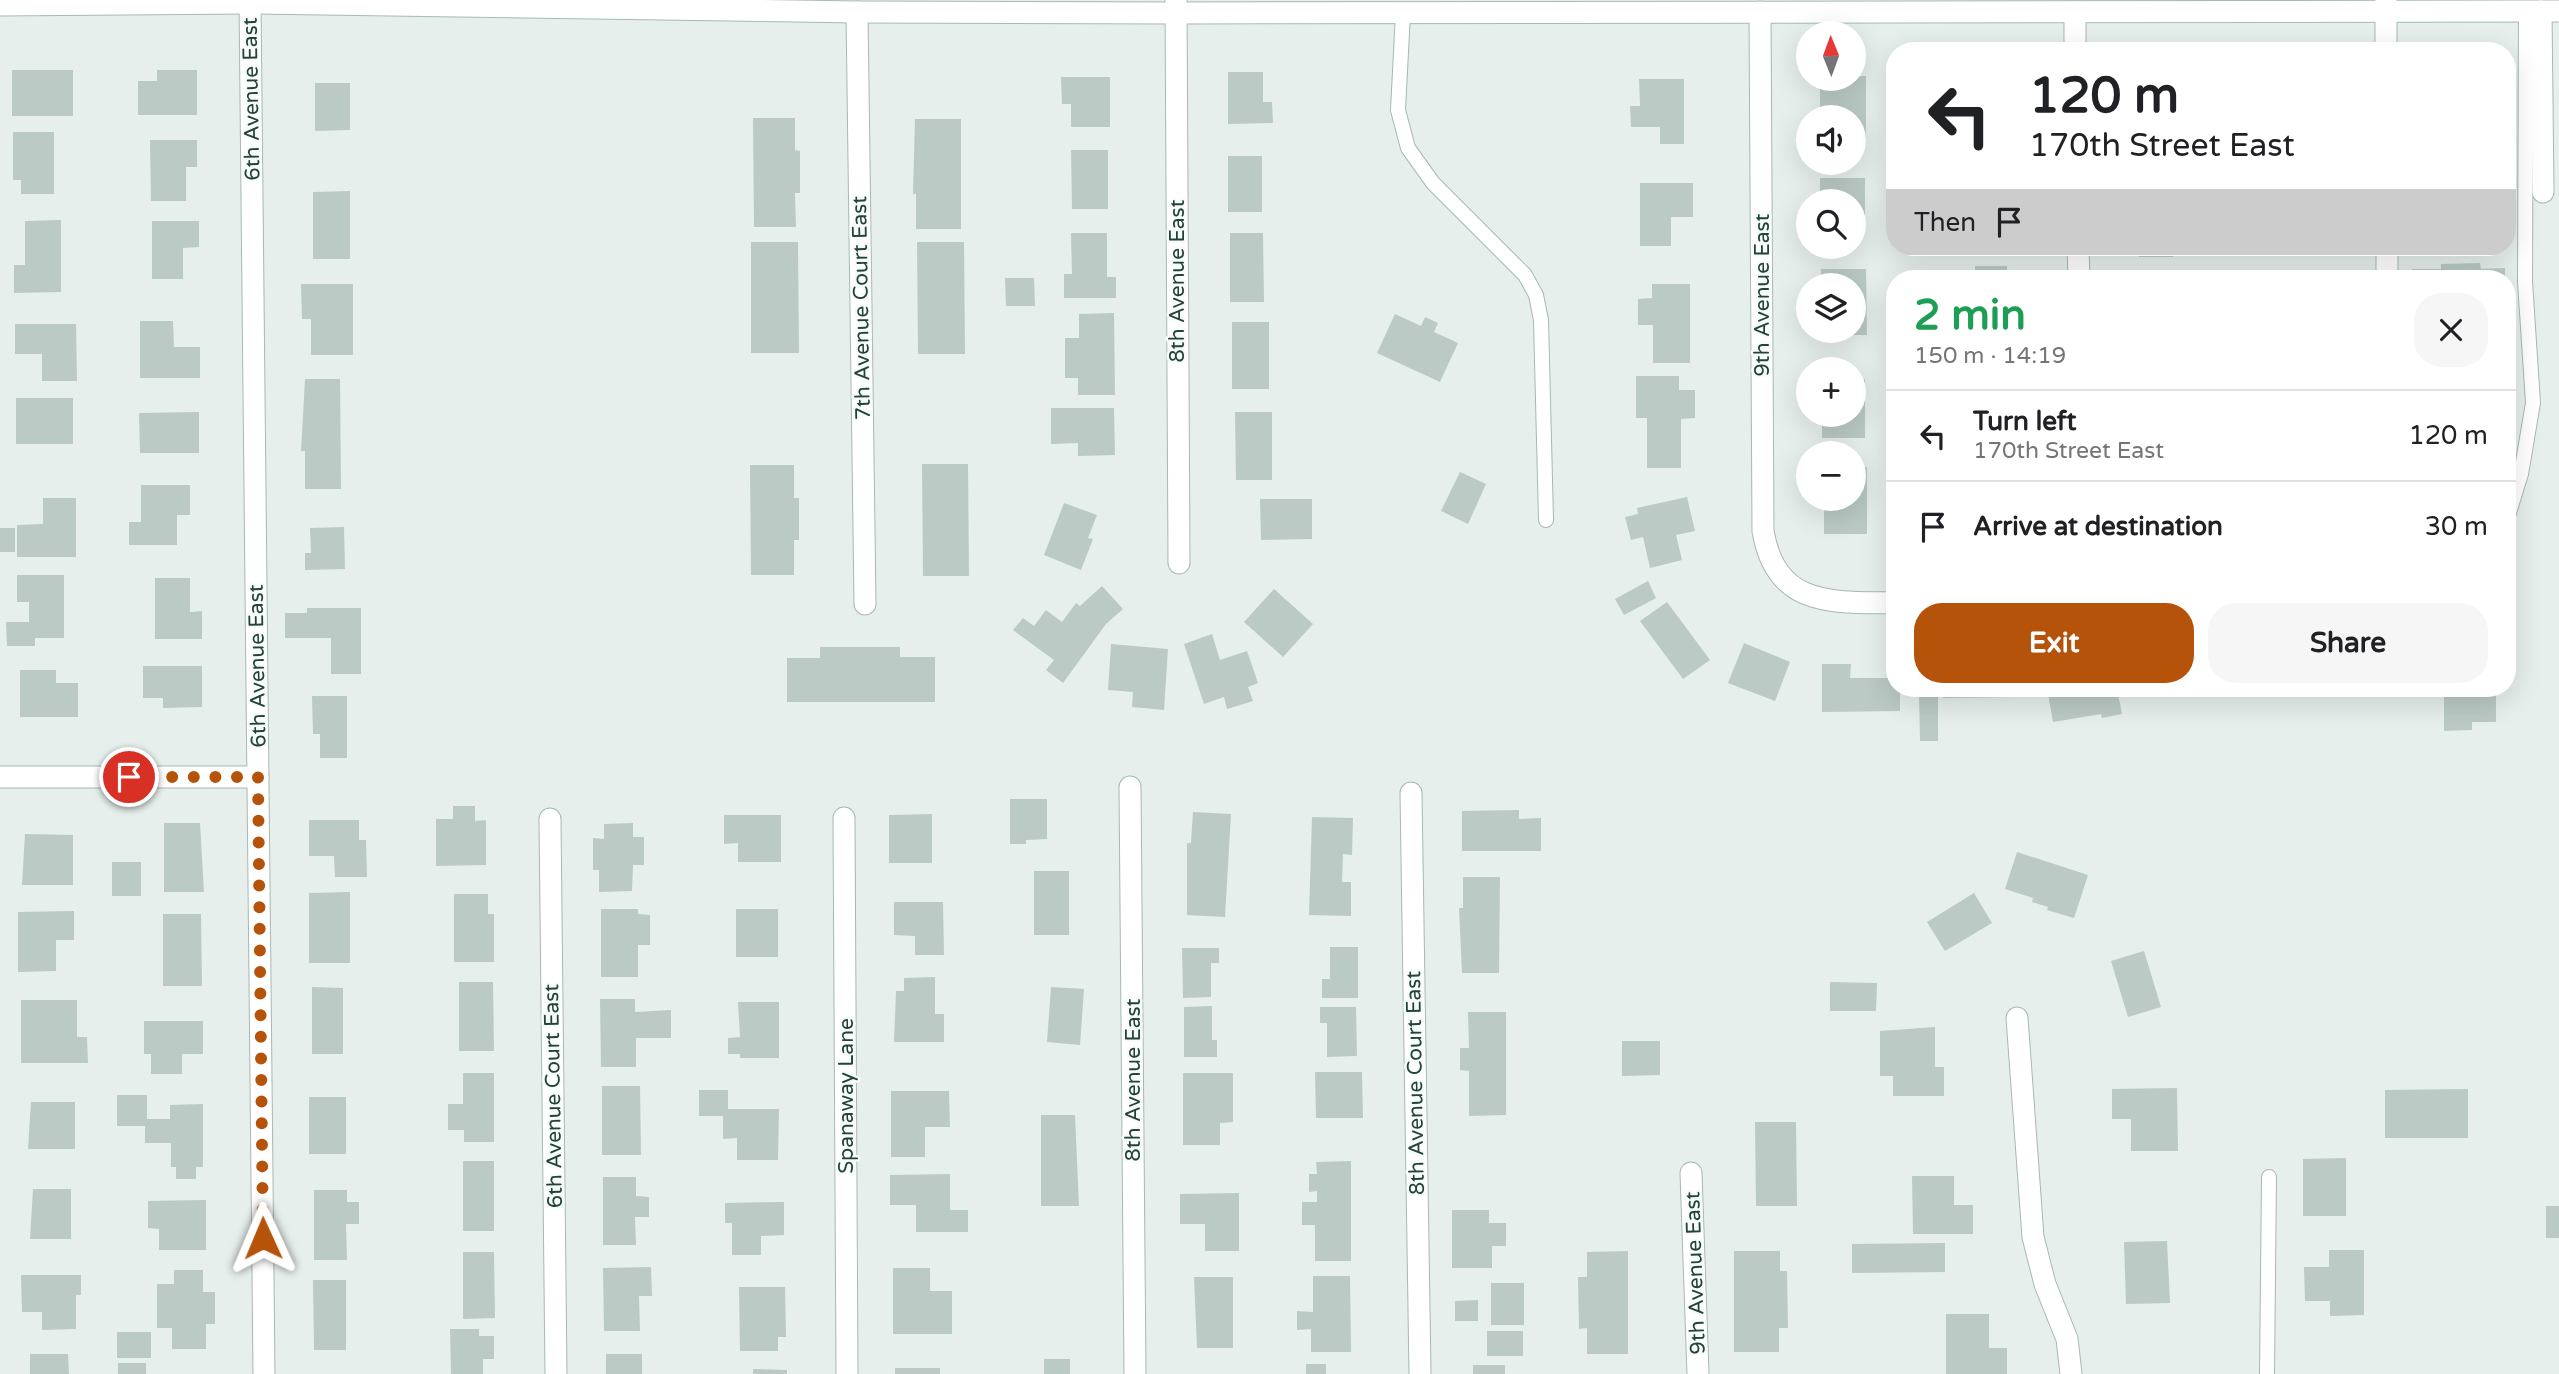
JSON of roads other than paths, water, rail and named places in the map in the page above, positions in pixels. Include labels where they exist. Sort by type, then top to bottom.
[{"type":"street","points":[[0,5],[250,2],[857,12],[1176,7],[1403,13],[1620,6],[1760,12],[2075,12],[2148,6],[2386,6],[2542,11],[2543,192]]},
{"type":"street","name":"6th Avenue East","points":[[250,2],[264,1374]]},
{"type":"street","points":[[2386,6],[2386,42]]},
{"type":"street","name":"8th Avenue East","points":[[1176,7],[1179,563]]},
{"type":"street","name":"7th Avenue Court East","points":[[857,12],[865,604]]},
{"type":"street","name":"9th Avenue East","points":[[1760,12],[1763,531],[1766,549],[1779,575],[1807,596],[1840,602],[1886,603]]},
{"type":"street","points":[[2075,12],[2076,42]]},
{"type":"street","points":[[0,777],[258,777]]},
{"type":"street","name":"8th Avenue East","points":[[1130,787],[1135,1374]]},
{"type":"street","name":"8th Avenue Court East","points":[[1411,793],[1419,1374]]},
{"type":"street","name":"Spanaway Lane","points":[[844,818],[848,1374]]},
{"type":"street","name":"6th Avenue Court East","points":[[550,819],[556,1374]]},
{"type":"street","points":[[2017,1018],[2033,1237],[2045,1284],[2067,1339],[2071,1374]]},
{"type":"street","name":"9th Avenue East","points":[[1691,1173],[1698,1374]]},
{"type":"lane","points":[[2516,490],[2533,403],[2525,282],[2542,11]]},
{"type":"lane","points":[[1403,13],[1398,110],[1408,148],[1433,183],[1525,275],[1536,295],[1541,320],[1546,520]]},
{"type":"lane","points":[[2267,1374],[2269,1177]]}]
